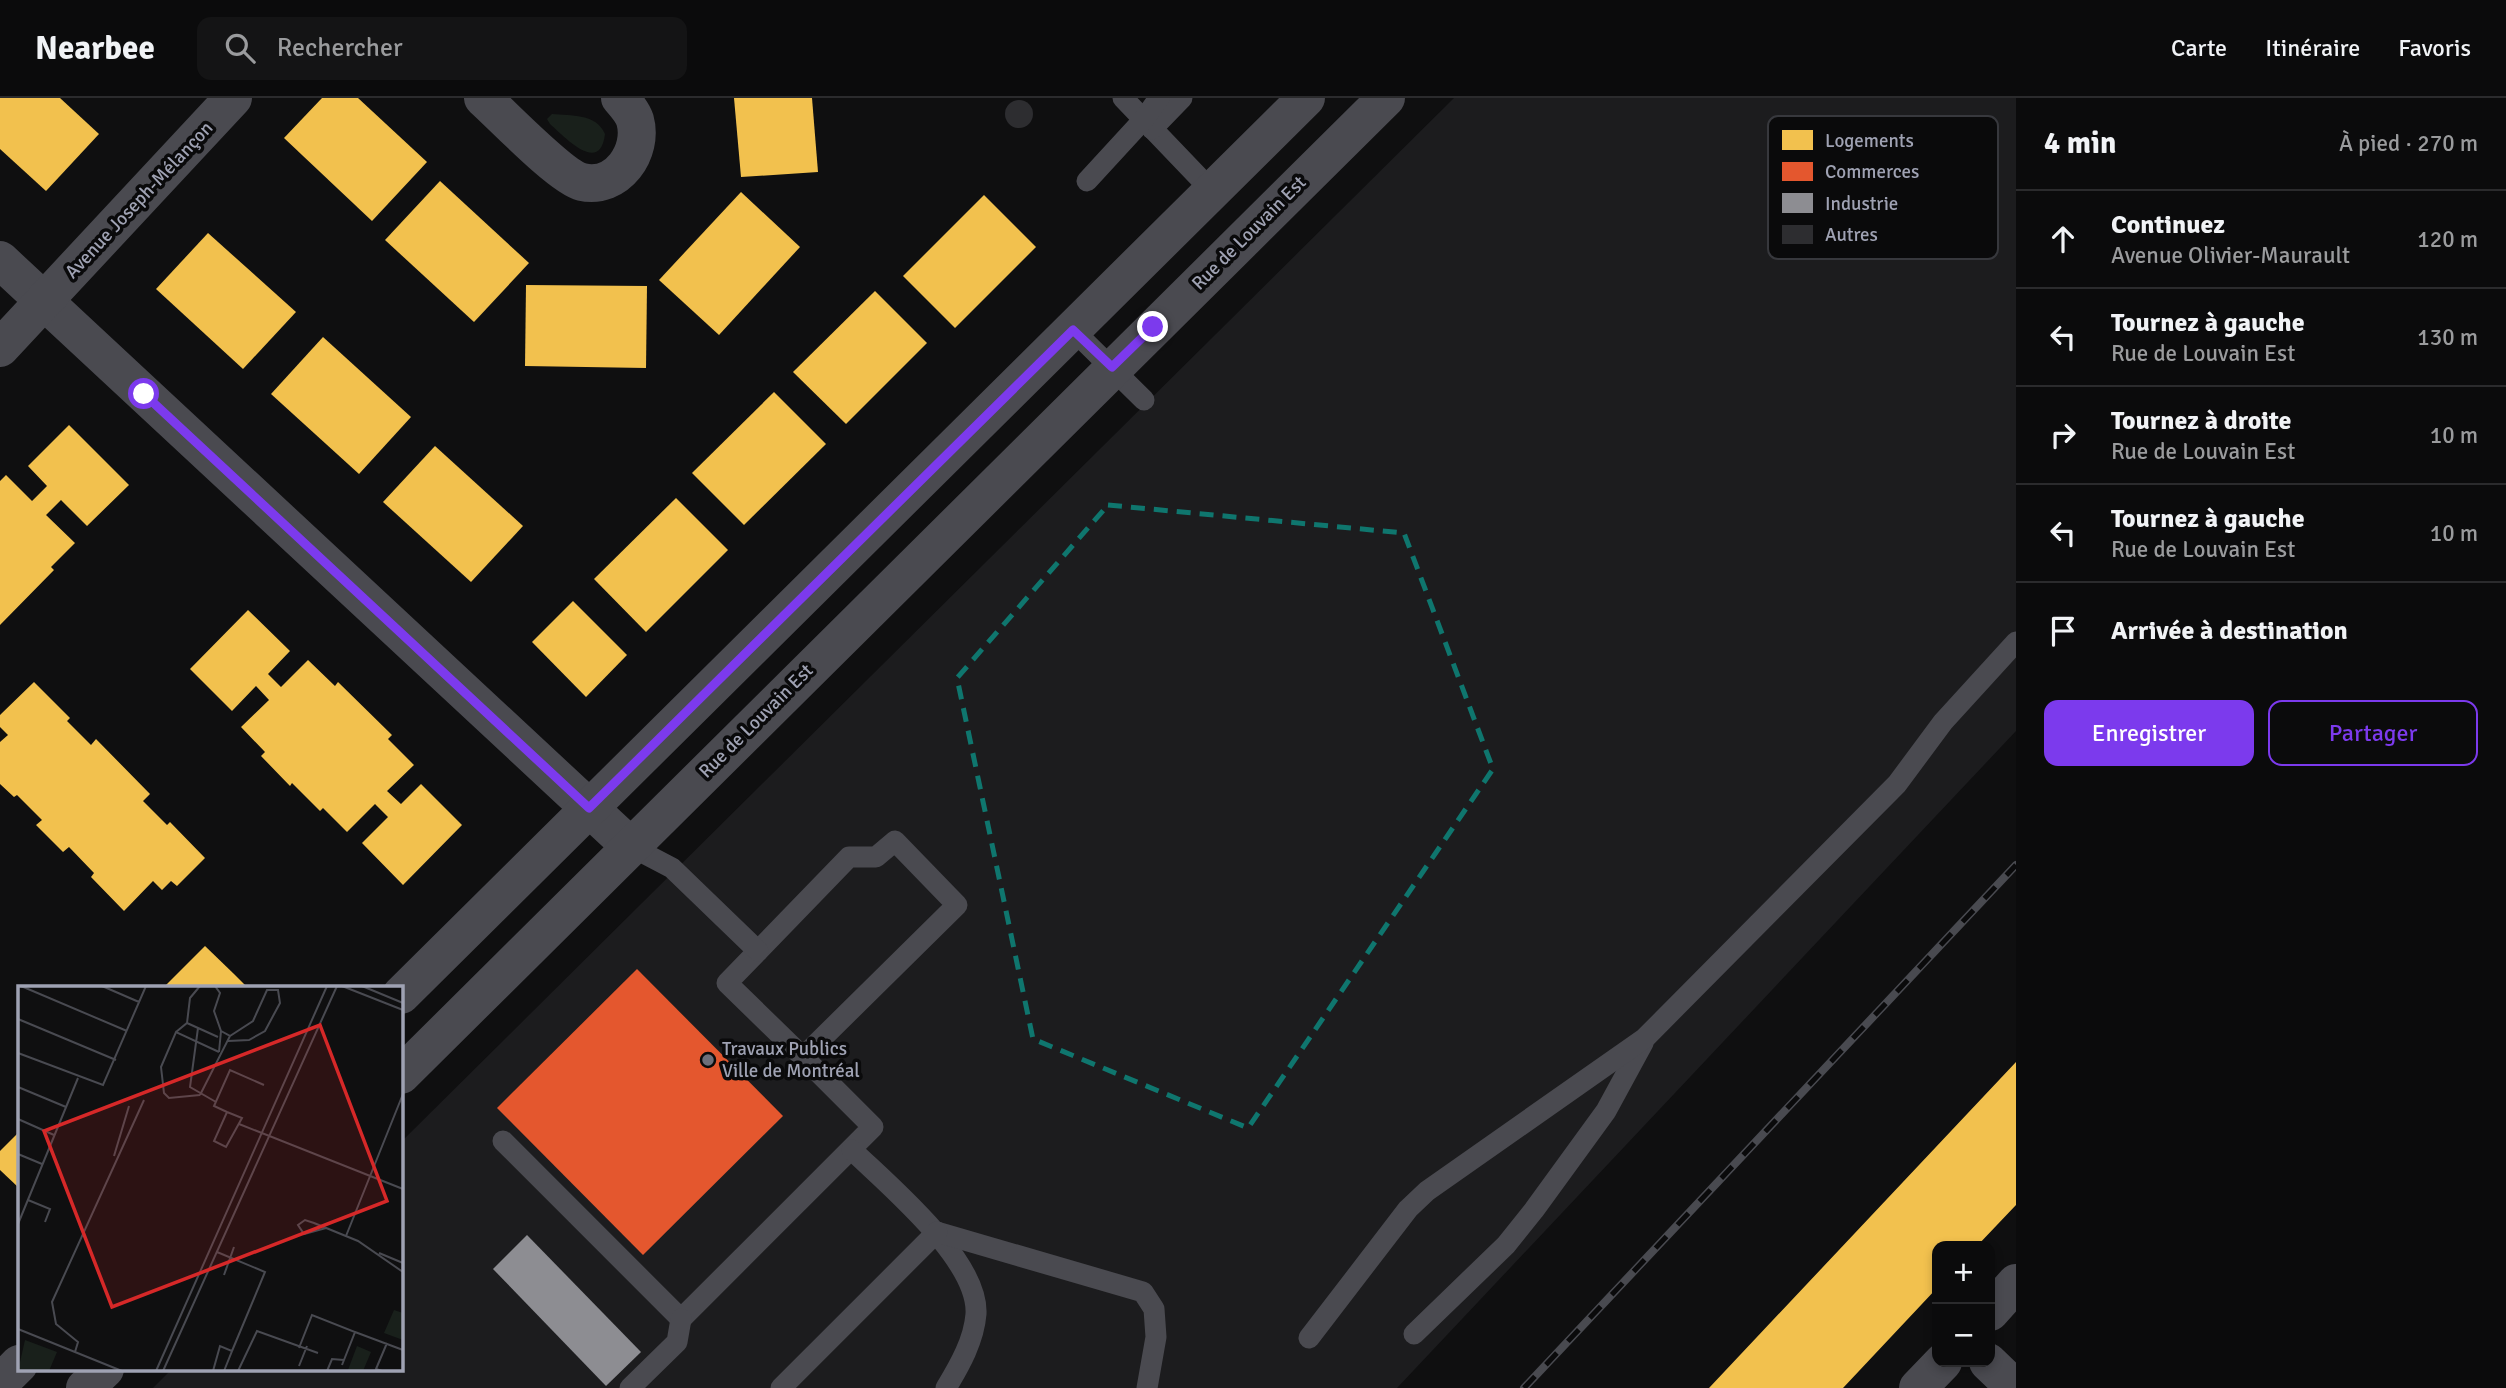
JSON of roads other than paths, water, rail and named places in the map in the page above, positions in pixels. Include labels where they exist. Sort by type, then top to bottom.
[{"type":"street","name":"Avenue Joseph-Mélançon","points":[[0,348],[233,98]]},
{"type":"street","points":[[483,98],[564,172],[590,183],[615,176],[632,155],[636,138],[635,120],[620,98]]},
{"type":"street","points":[[402,994],[1306,98]]},
{"type":"street","name":"Rue de Louvain Est","points":[[402,1074],[1386,98]]},
{"type":"street","points":[[0,260],[630,846]]},
{"type":"street","points":[[1995,1306],[2016,1283]]},
{"type":"street","points":[[0,1383],[18,1365]]},
{"type":"street","points":[[1917,1388],[1938,1367]]},
{"type":"street","points":[[1993,1367],[2015,1388]]},
{"type":"street","points":[[85,1388],[104,1370]]},
{"type":"lane","points":[[1123,98],[1212,191]]},
{"type":"lane","points":[[1148,124],[1159,98]]},
{"type":"lane","points":[[1087,181],[1148,124],[1182,98]]},
{"type":"lane","points":[[1073,330],[1144,400]]},
{"type":"lane","points":[[1309,1338],[1408,1209],[1427,1191],[1645,1038],[1897,784],[1942,722],[2016,642]]},
{"type":"lane","points":[[630,1388],[677,1342],[681,1319],[873,1127],[727,983],[849,857],[876,857],[895,841],[957,905],[803,1057]]},
{"type":"lane","points":[[630,846],[672,868],[758,951]]},
{"type":"lane","points":[[1414,1334],[1506,1245],[1534,1210],[1606,1111],[1645,1038]]},
{"type":"lane","points":[[503,1141],[681,1319]]},
{"type":"lane","points":[[852,1150],[937,1232],[972,1288],[976,1312],[972,1338],[946,1388]]},
{"type":"lane","points":[[781,1388],[937,1232]]},
{"type":"lane","points":[[937,1232],[1143,1292],[1154,1309],[1156,1337],[1147,1388]]},
{"type":"railway","points":[[1524,1388],[2016,865]]},
{"type":"place","name":"Travaux Publics Ville de Montréal","points":[[708,1060]]}]
